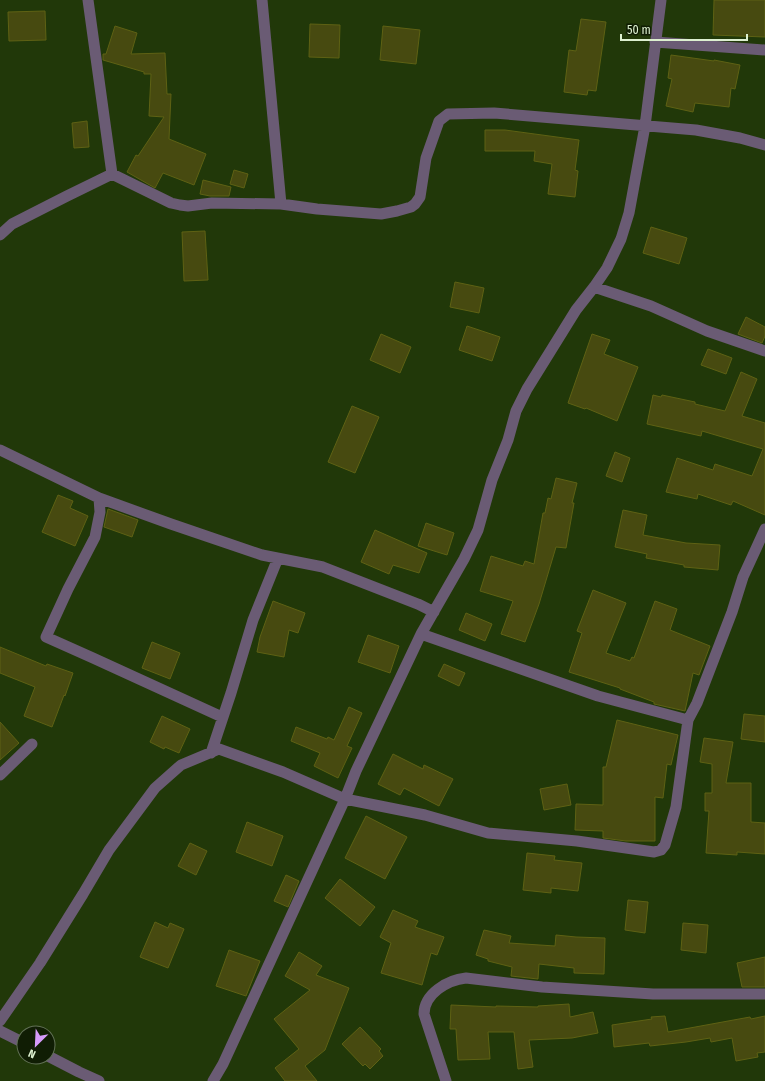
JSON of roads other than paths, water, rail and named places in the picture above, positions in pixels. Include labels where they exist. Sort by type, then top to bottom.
[{"type":"street","points":[[88,0],[112,174]]},
{"type":"street","points":[[262,0],[281,204]]},
{"type":"street","points":[[213,1081],[223,1064],[345,800],[356,771],[421,634],[464,559],[478,530],[492,480],[508,440],[516,411],[527,389],[576,310],[607,268],[621,239],[629,213],[644,126],[661,0]]},
{"type":"street","points":[[656,42],[765,50]]},
{"type":"street","points":[[112,174],[164,200],[180,205],[188,206],[212,203],[281,204],[317,209],[381,214],[411,207],[420,197],[426,158],[439,121],[448,114],[494,113],[696,130],[740,138],[765,145]]},
{"type":"street","points":[[0,235],[12,224],[112,174]]},
{"type":"street","points":[[594,287],[652,306],[707,331],[765,351]]},
{"type":"street","points":[[0,450],[99,498],[262,555],[323,567],[418,604],[434,612]]},
{"type":"street","points":[[99,498],[100,512],[95,537],[46,637],[222,717]]},
{"type":"street","points":[[0,1021],[40,963],[109,850],[155,788],[182,765],[218,749],[283,772],[345,800],[425,814],[488,833],[577,841],[654,852],[661,850],[665,845],[676,807],[688,720],[697,703],[744,577],[765,529]]},
{"type":"street","points":[[211,753],[253,620],[278,558]]},
{"type":"street","points":[[421,634],[598,696],[688,720]]},
{"type":"street","points":[[0,775],[32,744]]},
{"type":"street","points":[[446,1081],[424,1014],[424,1009],[425,1004],[436,990],[446,984],[462,978],[542,987],[653,994],[765,994]]},
{"type":"street","points":[[0,1030],[16,1039]]},
{"type":"street","points":[[56,1060],[99,1081]]}]
